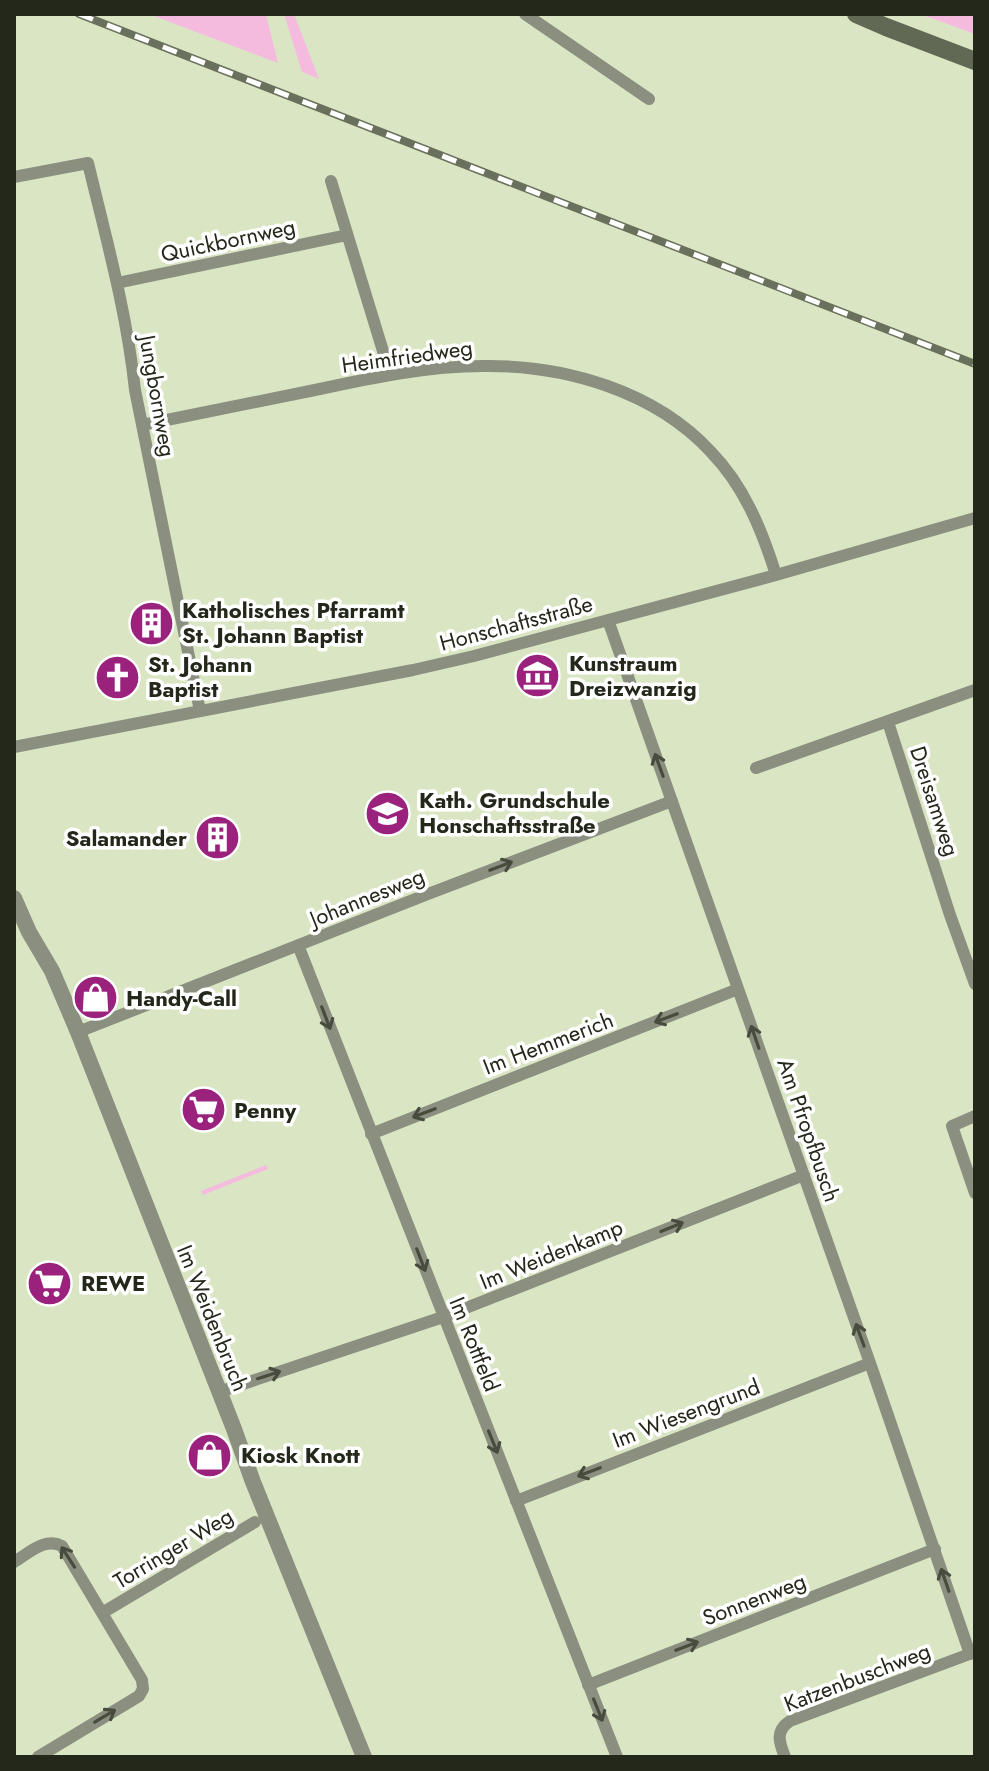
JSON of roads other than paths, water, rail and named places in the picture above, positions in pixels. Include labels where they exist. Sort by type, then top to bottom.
[{"type":"main road","points":[[856,14],[975,61]]},
{"type":"street","points":[[525,14],[649,99]]},
{"type":"street","name":"Jungbornweg","points":[[14,177],[88,163],[117,283],[142,425],[200,711]]},
{"type":"street","points":[[331,181],[390,374]]},
{"type":"street","name":"Quickbornweg","points":[[117,283],[347,235]]},
{"type":"street","name":"Heimfriedweg","points":[[142,425],[390,374],[438,368],[486,365],[527,368],[588,380],[612,387],[650,405],[711,451],[751,509],[776,575]]},
{"type":"street","name":"Honschaftsstraße","points":[[14,747],[474,656],[975,518]]},
{"type":"street","name":"Am Pfropfbusch","points":[[608,620],[973,1653]]},
{"type":"street","points":[[756,768],[975,690]]},
{"type":"street","name":"Dreisamweg","points":[[888,722],[975,984]]},
{"type":"street","name":"Johannesweg","points":[[78,1032],[672,801]]},
{"type":"street","name":"Im Weidenbruch","points":[[14,898],[52,971],[78,1032],[364,1757]]},
{"type":"street","name":"Im Rottfeld","points":[[298,945],[617,1757]]},
{"type":"street","name":"Im Hemmerich","points":[[371,1134],[738,989]]},
{"type":"street","points":[[975,1116],[952,1126],[975,1193]]},
{"type":"street","name":"Im Weidenkamp","points":[[219,1392],[443,1317],[804,1175]]},
{"type":"street","name":"Im Wiesengrund","points":[[516,1501],[870,1363]]},
{"type":"street","name":"Torringer Weg","points":[[14,1562],[45,1543],[54,1542],[62,1546],[102,1613],[255,1522]]},
{"type":"street","name":"Sonnenweg","points":[[588,1685],[935,1549]]},
{"type":"street","points":[[38,1757],[139,1696],[143,1689],[142,1680],[102,1613]]},
{"type":"street","name":"Katzenbuschweg","points":[[785,1757],[779,1734],[790,1721],[973,1653]]},
{"type":"railway","points":[[79,14],[975,364]]},
{"type":"place","name":"Katholisches Pfarramt St. Johann Baptist","points":[[151,623]]},
{"type":"place","name":"Kunstraum Dreizwanzig","points":[[538,676]]},
{"type":"place","name":"St. Johann Baptist","points":[[117,677]]},
{"type":"place","name":"Kath. Grundschule Honschaftsstraße","points":[[388,813]]},
{"type":"place","name":"Salamander","points":[[218,838]]},
{"type":"place","name":"Handy-Call","points":[[95,998]]},
{"type":"place","name":"Penny","points":[[203,1110]]},
{"type":"place","name":"REWE","points":[[50,1283]]},
{"type":"place","name":"Kiosk Knott","points":[[210,1455]]}]
